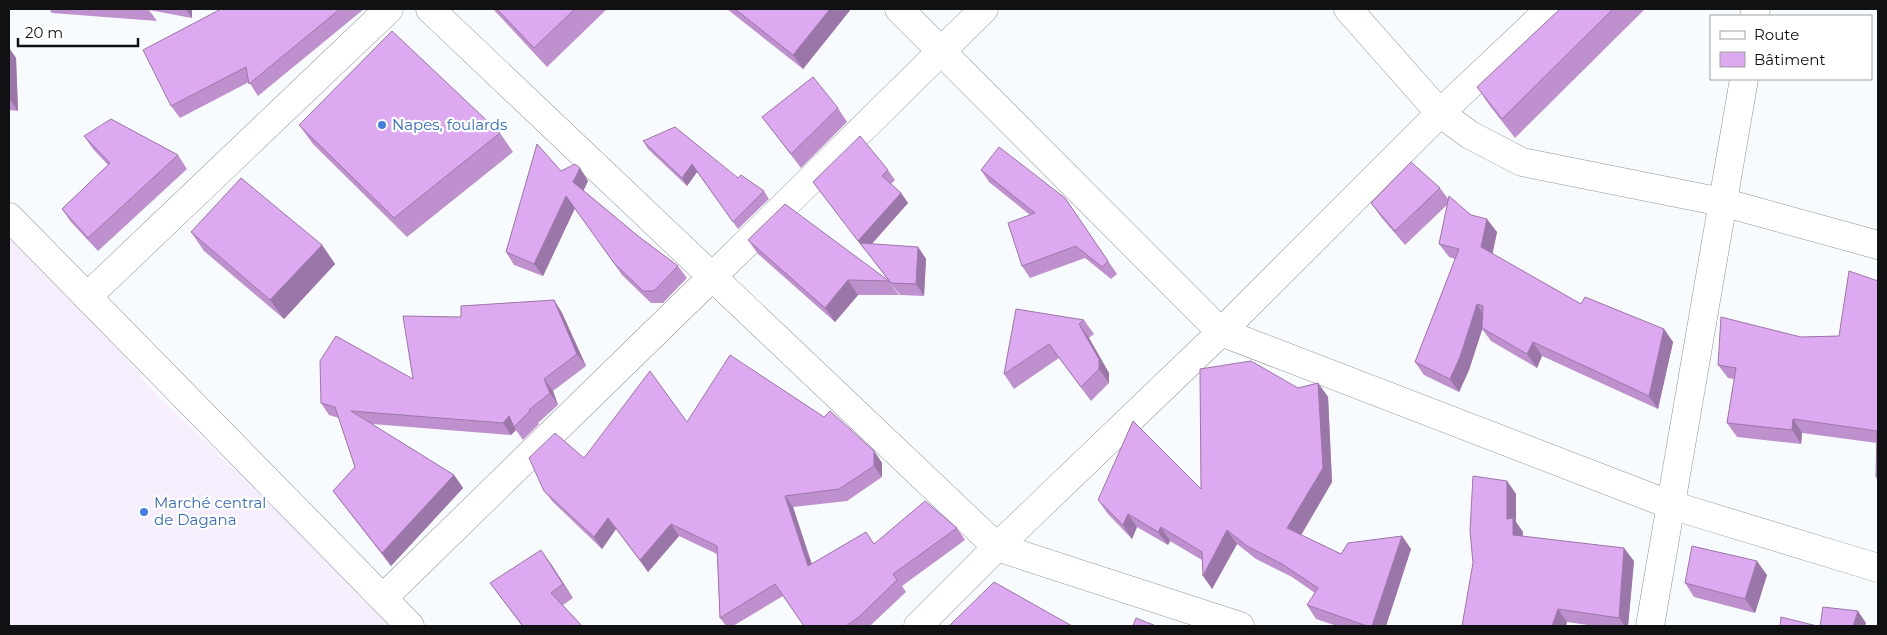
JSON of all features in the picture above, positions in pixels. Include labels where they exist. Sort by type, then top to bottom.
[{"type":"street","points":[[87,297],[389,9]]},
{"type":"street","points":[[430,9],[998,547],[1230,625]]},
{"type":"street","points":[[899,9],[1221,332],[1671,506],[1878,568]]},
{"type":"street","points":[[383,598],[984,9]]},
{"type":"street","points":[[1348,9],[1440,113],[1470,135],[1522,162],[1722,202],[1878,245]]},
{"type":"street","points":[[918,626],[1221,332],[1440,113],[1550,9]]},
{"type":"street","points":[[1650,626],[1744,80]]},
{"type":"street","points":[[9,217],[410,626]]},
{"type":"shaded area","name":"Marché central de Dagana","points":[[9,218],[159,398],[401,626],[9,626]]},
{"type":"building","points":[[221,9],[340,9],[249,84],[246,67],[171,106],[143,50]]},
{"type":"building","points":[[497,9],[575,9],[534,48]]},
{"type":"building","points":[[735,9],[830,9],[793,55]]},
{"type":"building","points":[[1560,9],[1613,9],[1502,119],[1477,87]]},
{"type":"building","points":[[392,31],[500,133],[394,218],[299,125]]},
{"type":"building","points":[[813,77],[838,108],[791,154],[762,117]]},
{"type":"building","points":[[111,119],[178,155],[88,238],[62,209],[110,163],[84,136]]},
{"type":"building","points":[[675,127],[738,178],[741,175],[764,191],[733,222],[692,164],[682,178],[643,141]]},
{"type":"building","points":[[860,136],[888,170],[882,176],[901,193],[858,241],[813,182]]},
{"type":"building","points":[[537,144],[561,171],[575,164],[580,168],[573,182],[638,236],[678,266],[654,291],[643,291],[614,263],[566,196],[534,264],[506,252]]},
{"type":"building","points":[[999,147],[1065,198],[1108,261],[1102,267],[1076,246],[1022,266],[1008,223],[1035,213],[981,170]]},
{"type":"building","points":[[1411,162],[1440,188],[1395,231],[1371,203]]},
{"type":"building","points":[[241,178],[322,245],[270,300],[191,232]]},
{"type":"building","points":[[1449,196],[1471,215],[1487,219],[1481,247],[1581,304],[1585,297],[1664,329],[1649,396],[1533,342],[1527,354],[1482,328],[1483,306],[1477,304],[1460,357],[1450,379],[1415,362],[1459,249],[1439,244]]},
{"type":"building","points":[[785,204],[889,281],[848,280],[825,308],[748,240]]},
{"type":"building","points":[[860,243],[918,247],[916,284],[891,283]]},
{"type":"building","points":[[1849,271],[1878,281],[1878,477],[1876,477],[1877,431],[1793,419],[1792,430],[1727,423],[1736,368],[1718,365],[1721,317],[1801,337],[1839,336]]},
{"type":"building","points":[[554,300],[577,354],[544,379],[550,393],[529,410],[514,427],[509,416],[503,423],[351,411],[454,475],[382,553],[333,491],[355,467],[335,407],[321,403],[320,361],[336,336],[413,379],[403,316],[461,317],[461,306]]},
{"type":"building","points":[[1016,309],[1084,320],[1079,324],[1099,359],[1099,369],[1081,387],[1049,344],[1004,374]]},
{"type":"building","points":[[730,355],[824,417],[830,411],[874,451],[874,466],[839,489],[785,496],[808,566],[866,532],[874,544],[925,501],[957,528],[893,574],[897,580],[859,617],[846,626],[804,626],[775,584],[720,618],[717,546],[671,524],[640,560],[608,518],[594,537],[544,491],[529,458],[555,433],[584,458],[650,371],[687,422]]},
{"type":"building","points":[[1251,361],[1298,388],[1318,383],[1323,468],[1287,528],[1341,554],[1348,543],[1402,536],[1372,626],[1367,626],[1307,605],[1318,588],[1282,564],[1247,546],[1227,530],[1203,576],[1202,552],[1161,527],[1158,532],[1128,514],[1123,525],[1098,500],[1133,421],[1201,489],[1200,369]]},
{"type":"building","points":[[1473,476],[1507,481],[1507,519],[1513,518],[1513,535],[1624,548],[1619,618],[1558,609],[1552,626],[1462,626],[1473,563],[1470,531]]},
{"type":"building","points":[[1692,546],[1757,561],[1745,599],[1685,583]]},
{"type":"building","points":[[541,550],[563,584],[551,593],[582,626],[523,626],[490,583]]},
{"type":"building","points":[[994,582],[1072,626],[949,626]]},
{"type":"building","points":[[1823,607],[1858,611],[1853,626],[1820,626]]},
{"type":"building","points":[[1781,617],[1817,626],[1780,626]]},
{"type":"building","points":[[1136,618],[1156,626],[1133,626]]},
{"type":"place","name":"Napes, foulards","points":[[382,125]]},
{"type":"place","name":"Marché central de Dagana","points":[[144,512]]}]
